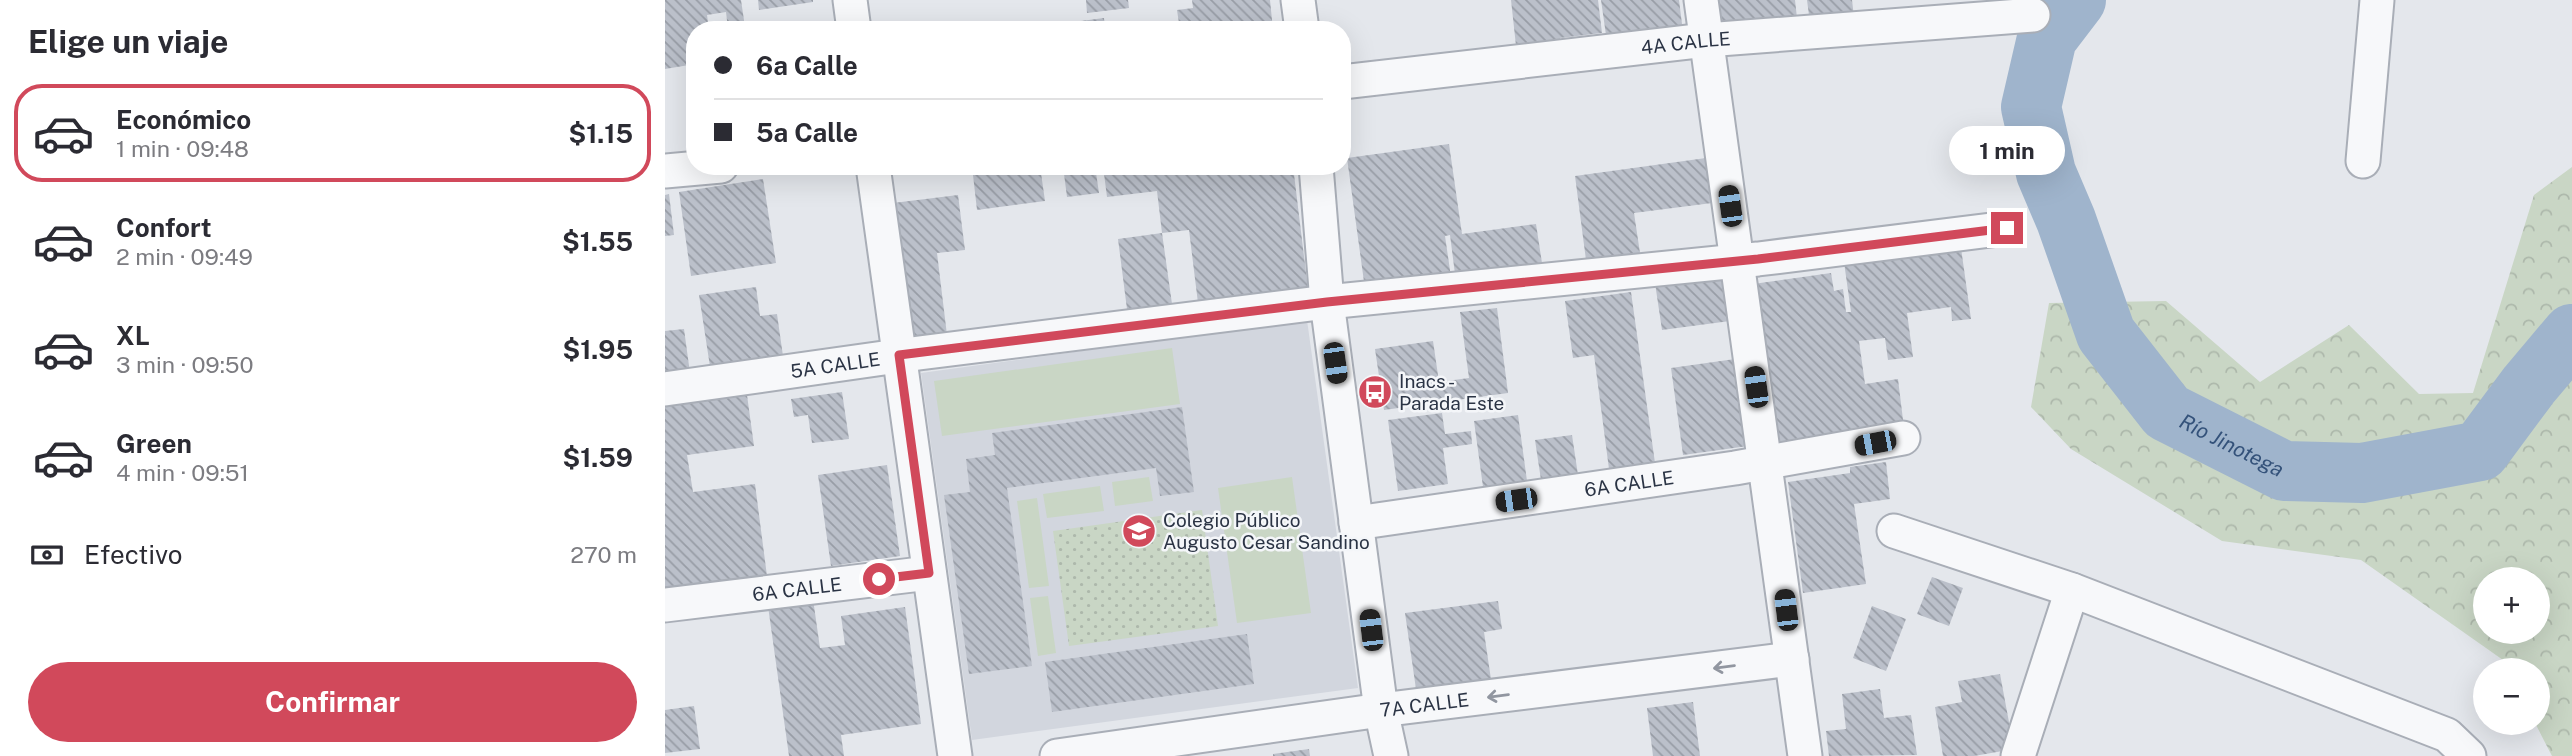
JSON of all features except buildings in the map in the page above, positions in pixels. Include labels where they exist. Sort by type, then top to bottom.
[{"type":"street","points":[[850,0],[853,21]]},
{"type":"street","points":[[1298,0],[1301,21]]},
{"type":"street","points":[[1701,0],[1767,463],[1805,756]]},
{"type":"street","points":[[2363,160],[2377,0]]},
{"type":"street","name":"4A CALLE","points":[[1351,81],[1706,40],[2033,15]]},
{"type":"street","points":[[665,171],[686,169]]},
{"type":"street","points":[[874,175],[955,756]]},
{"type":"street","points":[[1317,175],[1327,302],[1381,710],[1391,756]]},
{"type":"street","name":"5A CALLE","points":[[665,389],[899,355],[1327,302],[1738,261],[2007,228]]},
{"type":"street","name":"6A CALLE","points":[[1356,523],[1767,463],[1903,438]]},
{"type":"street","points":[[1894,531],[2072,590],[2447,736],[2469,756]]},
{"type":"street","name":"6A CALLE","points":[[665,605],[929,573]]},
{"type":"street","points":[[2018,756],[2072,590]]},
{"type":"street","name":"7A CALLE","points":[[1057,756],[1381,710],[1792,659]]},
{"type":"shaded area","name":"Colegio Público Augusto Cesar Sandino","points":[[1307,320],[1358,688],[972,740],[921,373]]},
{"type":"green space","points":[[2572,167],[2572,756],[2552,756],[2541,735],[2550,735],[2550,658],[2500,658],[2480,644],[2550,644],[2550,567],[2473,567],[2473,639],[2361,560],[2222,541],[2071,449],[2031,407],[2049,303],[2166,301],[2260,382],[2349,325],[2419,394],[2473,393],[2534,195]]},
{"type":"green space","points":[[1172,348],[1180,404],[942,436],[934,381]]},
{"type":"green space","points":[[1149,477],[1153,501],[1115,506],[1112,482]]},
{"type":"green space","points":[[1292,477],[1311,613],[1237,623],[1218,488]]},
{"type":"green space","points":[[1100,486],[1104,511],[1047,518],[1043,494]]},
{"type":"green space","points":[[1037,498],[1049,586],[1029,588],[1017,501]]},
{"type":"green space","points":[[1202,510],[1218,626],[1069,646],[1053,531]]},
{"type":"green space","points":[[1048,596],[1056,653],[1038,656],[1030,598]]},
{"type":"waterway","name":"Río Jinotega","points":[[2076,0],[2047,38],[2031,107],[2046,173],[2066,220],[2106,334],[2167,412],[2284,471],[2362,473],[2480,451],[2529,385],[2572,334]]},
{"type":"place","name":"Inacs - Parada Este","points":[[1375,392]]},
{"type":"place","name":"Colegio Público Augusto Cesar Sandino","points":[[1139,531]]},
{"type":"route","points":[[879,579],[929,573],[899,355],[1327,302],[1758,259],[2007,228]]}]
